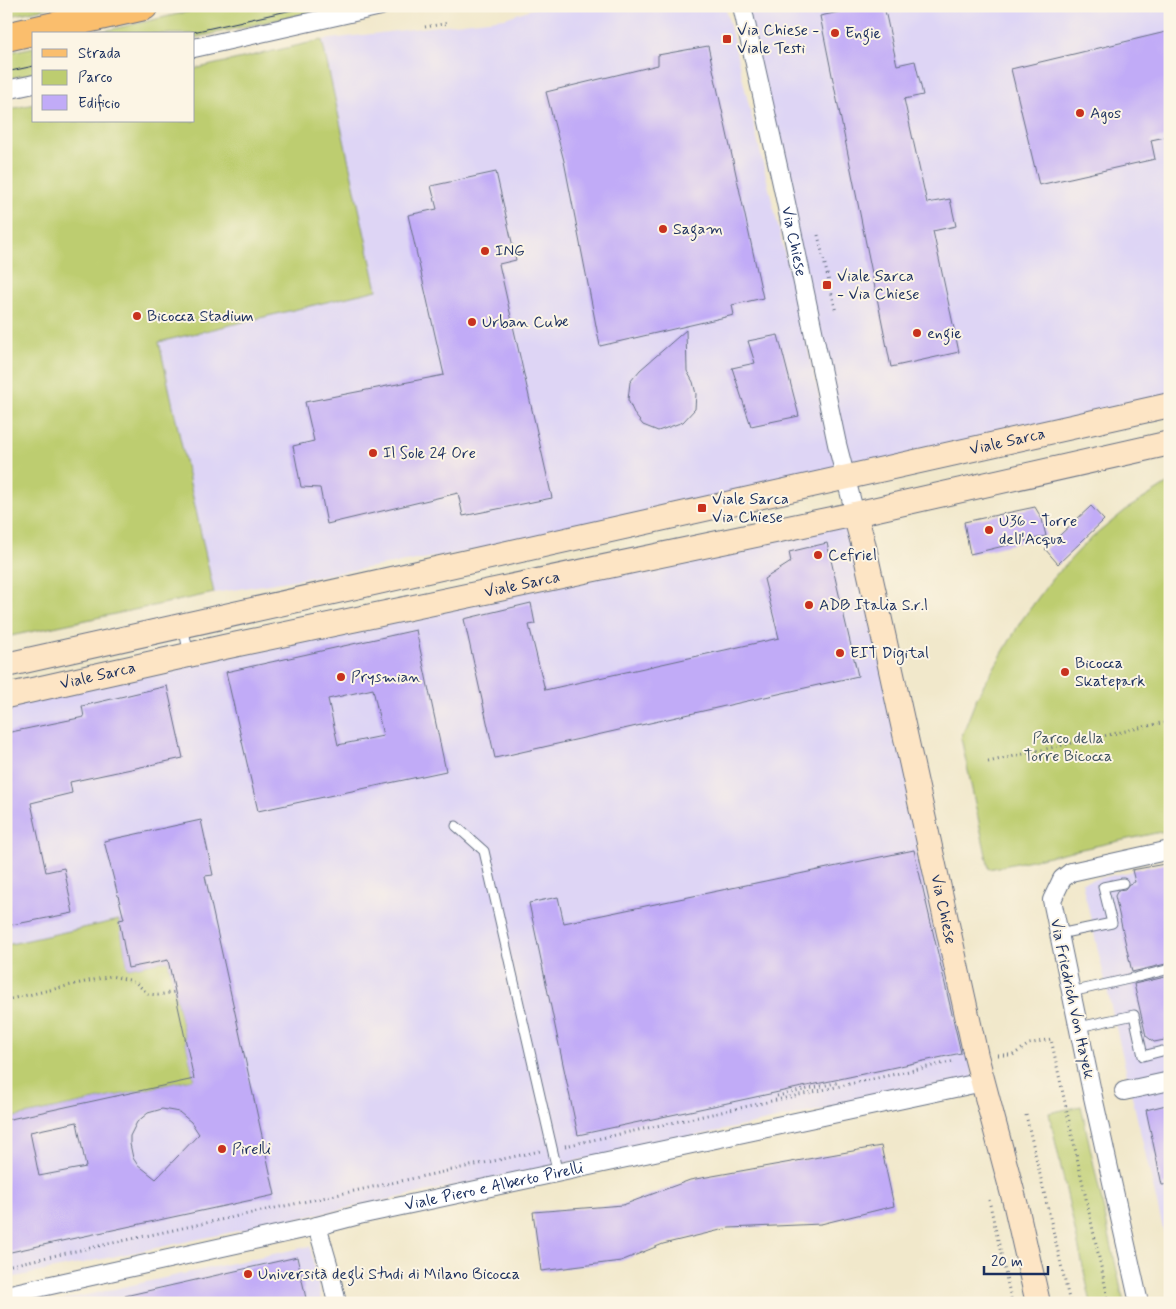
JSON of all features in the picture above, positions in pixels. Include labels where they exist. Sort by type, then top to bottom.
[{"type":"main road","points":[[6,37],[144,6]]},
{"type":"street","points":[[195,48],[381,6]]},
{"type":"street","name":"Via Chiese","points":[[742,6],[845,477]]},
{"type":"street","points":[[6,90],[32,84]]},
{"type":"street","name":"Viale Sarca","points":[[6,665],[1170,405]]},
{"type":"street","name":"Viale Sarca","points":[[6,696],[189,655],[855,514],[1170,443]]},
{"type":"street","points":[[845,477],[855,514]]},
{"type":"street","name":"Via Chiese","points":[[855,514],[983,1082],[1016,1206],[1038,1303]]},
{"type":"street","name":"Via Friedrich Von Hayek","points":[[1139,1303],[1052,900],[1062,879],[1071,872],[1170,850]]},
{"type":"street","points":[[1124,1091],[1170,1081]]},
{"type":"street","name":"Viale Piero e Alberto Pirelli","points":[[6,1295],[359,1215],[983,1082]]},
{"type":"street","points":[[317,1226],[328,1264],[336,1303]]},
{"type":"lane","points":[[183,626],[189,655]]},
{"type":"lane","points":[[456,826],[484,851],[558,1174]]},
{"type":"lane","points":[[1059,934],[1112,923],[1103,887],[1123,883]]},
{"type":"lane","points":[[1071,992],[1170,969]]},
{"type":"lane","points":[[1079,1027],[1134,1015],[1143,1056],[1162,1051]]},
{"type":"path","points":[[424,28],[449,23]]},
{"type":"path","points":[[818,235],[836,312]]},
{"type":"path","points":[[988,762],[1170,720]]},
{"type":"path","points":[[6,1000],[111,976],[134,981],[148,994],[158,995],[174,992]]},
{"type":"path","points":[[1013,1055],[1029,1044],[1051,1039],[1109,1303]]},
{"type":"path","points":[[6,1266],[958,1060]]},
{"type":"path","points":[[777,1096],[840,1082]]},
{"type":"path","points":[[1026,1115],[1070,1303]]},
{"type":"path","points":[[988,1197],[1012,1303]]},
{"type":"shaded area","points":[[540,6],[725,6],[839,479],[617,527],[214,593],[158,342],[377,290],[322,40],[505,18]]},
{"type":"shaded area","points":[[745,6],[1170,6],[1170,401],[849,470]]},
{"type":"shaded area","points":[[851,521],[974,1078],[6,1279],[6,703]]},
{"type":"shaded area","points":[[1170,863],[1170,1259],[1082,882]]},
{"type":"shaded area","name":"Università degli Studi di Milano Bicocca","points":[[310,1246],[322,1303],[50,1303]]},
{"type":"green space","points":[[6,6],[56,6],[6,17]]},
{"type":"green space","points":[[213,6],[340,6],[195,38],[195,32],[100,32]]},
{"type":"green space","name":"Bicocca Stadium","points":[[322,40],[377,290],[159,342],[214,593],[6,637],[6,110],[32,104],[32,122],[195,122],[195,69]]},
{"type":"green space","points":[[32,47],[32,73],[6,79],[6,53]]},
{"type":"green space","name":"Parco della Torre Bicocca","points":[[1170,482],[1170,830],[989,869],[961,738],[977,697],[1021,621],[1052,579],[1087,542],[1127,509]]},
{"type":"green space","points":[[119,920],[128,968],[168,960],[194,1079],[6,1119],[6,945]]},
{"type":"green space","points":[[1081,1106],[1124,1303],[1091,1303],[1049,1113]]},
{"type":"building","points":[[868,6],[884,6],[897,65],[915,61],[923,95],[904,99],[927,203],[950,199],[956,226],[933,231],[959,352],[891,367],[820,16]]},
{"type":"building","points":[[1170,31],[1170,136],[1151,140],[1155,159],[1039,185],[1011,69]]},
{"type":"building","name":"Sagam","points":[[708,46],[763,298],[732,305],[734,315],[600,346],[564,161],[546,92],[658,65],[658,55]]},
{"type":"building","name":"Urban Cube","points":[[496,172],[516,260],[499,264],[552,498],[463,516],[458,493],[327,524],[320,488],[301,487],[293,446],[314,441],[305,402],[444,375],[408,215],[437,209],[431,186]]},
{"type":"building","points":[[686,330],[687,371],[693,382],[696,394],[695,409],[683,422],[658,431],[643,425],[635,415],[628,400],[630,382],[640,370]]},
{"type":"building","points":[[778,335],[799,416],[751,426],[732,368],[755,363],[748,341]]},
{"type":"building","points":[[1091,506],[1104,520],[1058,564],[1045,549]]},
{"type":"building","name":"U36 - Torre dell'Acqua","points":[[1035,507],[1042,519],[1046,536],[970,554],[964,522]]},
{"type":"building","points":[[827,543],[858,676],[495,758],[464,619],[531,603],[535,624],[529,625],[545,690],[779,638],[764,579],[791,562],[789,552]]},
{"type":"building","points":[[416,630],[446,771],[258,811],[226,672]],"holes":[[[373,689],[383,736],[338,745],[328,699]]]},
{"type":"building","points":[[167,686],[183,758],[70,782],[72,793],[31,803],[46,872],[64,868],[73,913],[6,926],[6,733],[84,717],[82,706]]},
{"type":"building","points":[[201,820],[213,875],[205,876],[275,1195],[6,1253],[6,1120],[194,1079],[168,960],[128,968],[119,920],[124,919],[104,841]],"holes":[[[162,1109],[179,1112],[191,1122],[199,1134],[156,1179],[137,1164],[133,1158],[130,1136],[137,1122],[148,1113]],[[77,1122],[86,1167],[39,1176],[30,1132]]]},
{"type":"building","points":[[914,850],[961,1053],[578,1135],[529,903],[558,897],[564,923]]},
{"type":"building","points":[[1170,863],[1170,963],[1132,972],[1115,896],[1118,890],[1125,889],[1129,884],[1135,882],[1132,870]]},
{"type":"building","points":[[1170,976],[1170,1039],[1154,1042],[1146,1036],[1134,984]]},
{"type":"building","points":[[1170,1104],[1170,1184],[1162,1185],[1146,1110]]},
{"type":"building","points":[[881,1146],[894,1206],[821,1224],[729,1228],[663,1244],[621,1261],[541,1271],[533,1212],[623,1205],[690,1180]]},
{"type":"building","name":"Università degli Studi di Milano Bicocca","points":[[297,1257],[307,1303],[126,1303],[125,1296]]},
{"type":"tram line","points":[[193,32],[310,6]]},
{"type":"tram line","points":[[6,72],[32,66]]},
{"type":"place","name":"Engie","points":[[835,33]]},
{"type":"place","name":"Via Chiese - Viale Testi","points":[[727,39]]},
{"type":"place","name":"Agos","points":[[1080,113]]},
{"type":"place","name":"Sagam","points":[[663,229]]},
{"type":"place","name":"ING","points":[[485,251]]},
{"type":"place","name":"Viale Sarca - Via Chiese","points":[[827,285]]},
{"type":"place","name":"Bicocca Stadium","points":[[137,316]]},
{"type":"place","name":"Urban Cube","points":[[472,322]]},
{"type":"place","name":"engie","points":[[917,333]]},
{"type":"place","name":"Il Sole 24 Ore","points":[[373,453]]},
{"type":"place","name":"Viale Sarca Via Chiese","points":[[702,508]]},
{"type":"place","name":"U36 - Torre dell'Acqua","points":[[989,530]]},
{"type":"place","name":"Cefriel","points":[[818,555]]},
{"type":"place","name":"ADB Italia S.r.l","points":[[809,605]]},
{"type":"place","name":"EIT Digital","points":[[840,653]]},
{"type":"place","name":"Bicocca Skatepark","points":[[1065,672]]},
{"type":"place","name":"Prysmian","points":[[341,677]]},
{"type":"place","name":"Pirelli","points":[[222,1149]]},
{"type":"place","name":"Università degli Studi di Milano Bicocca","points":[[248,1274]]}]
